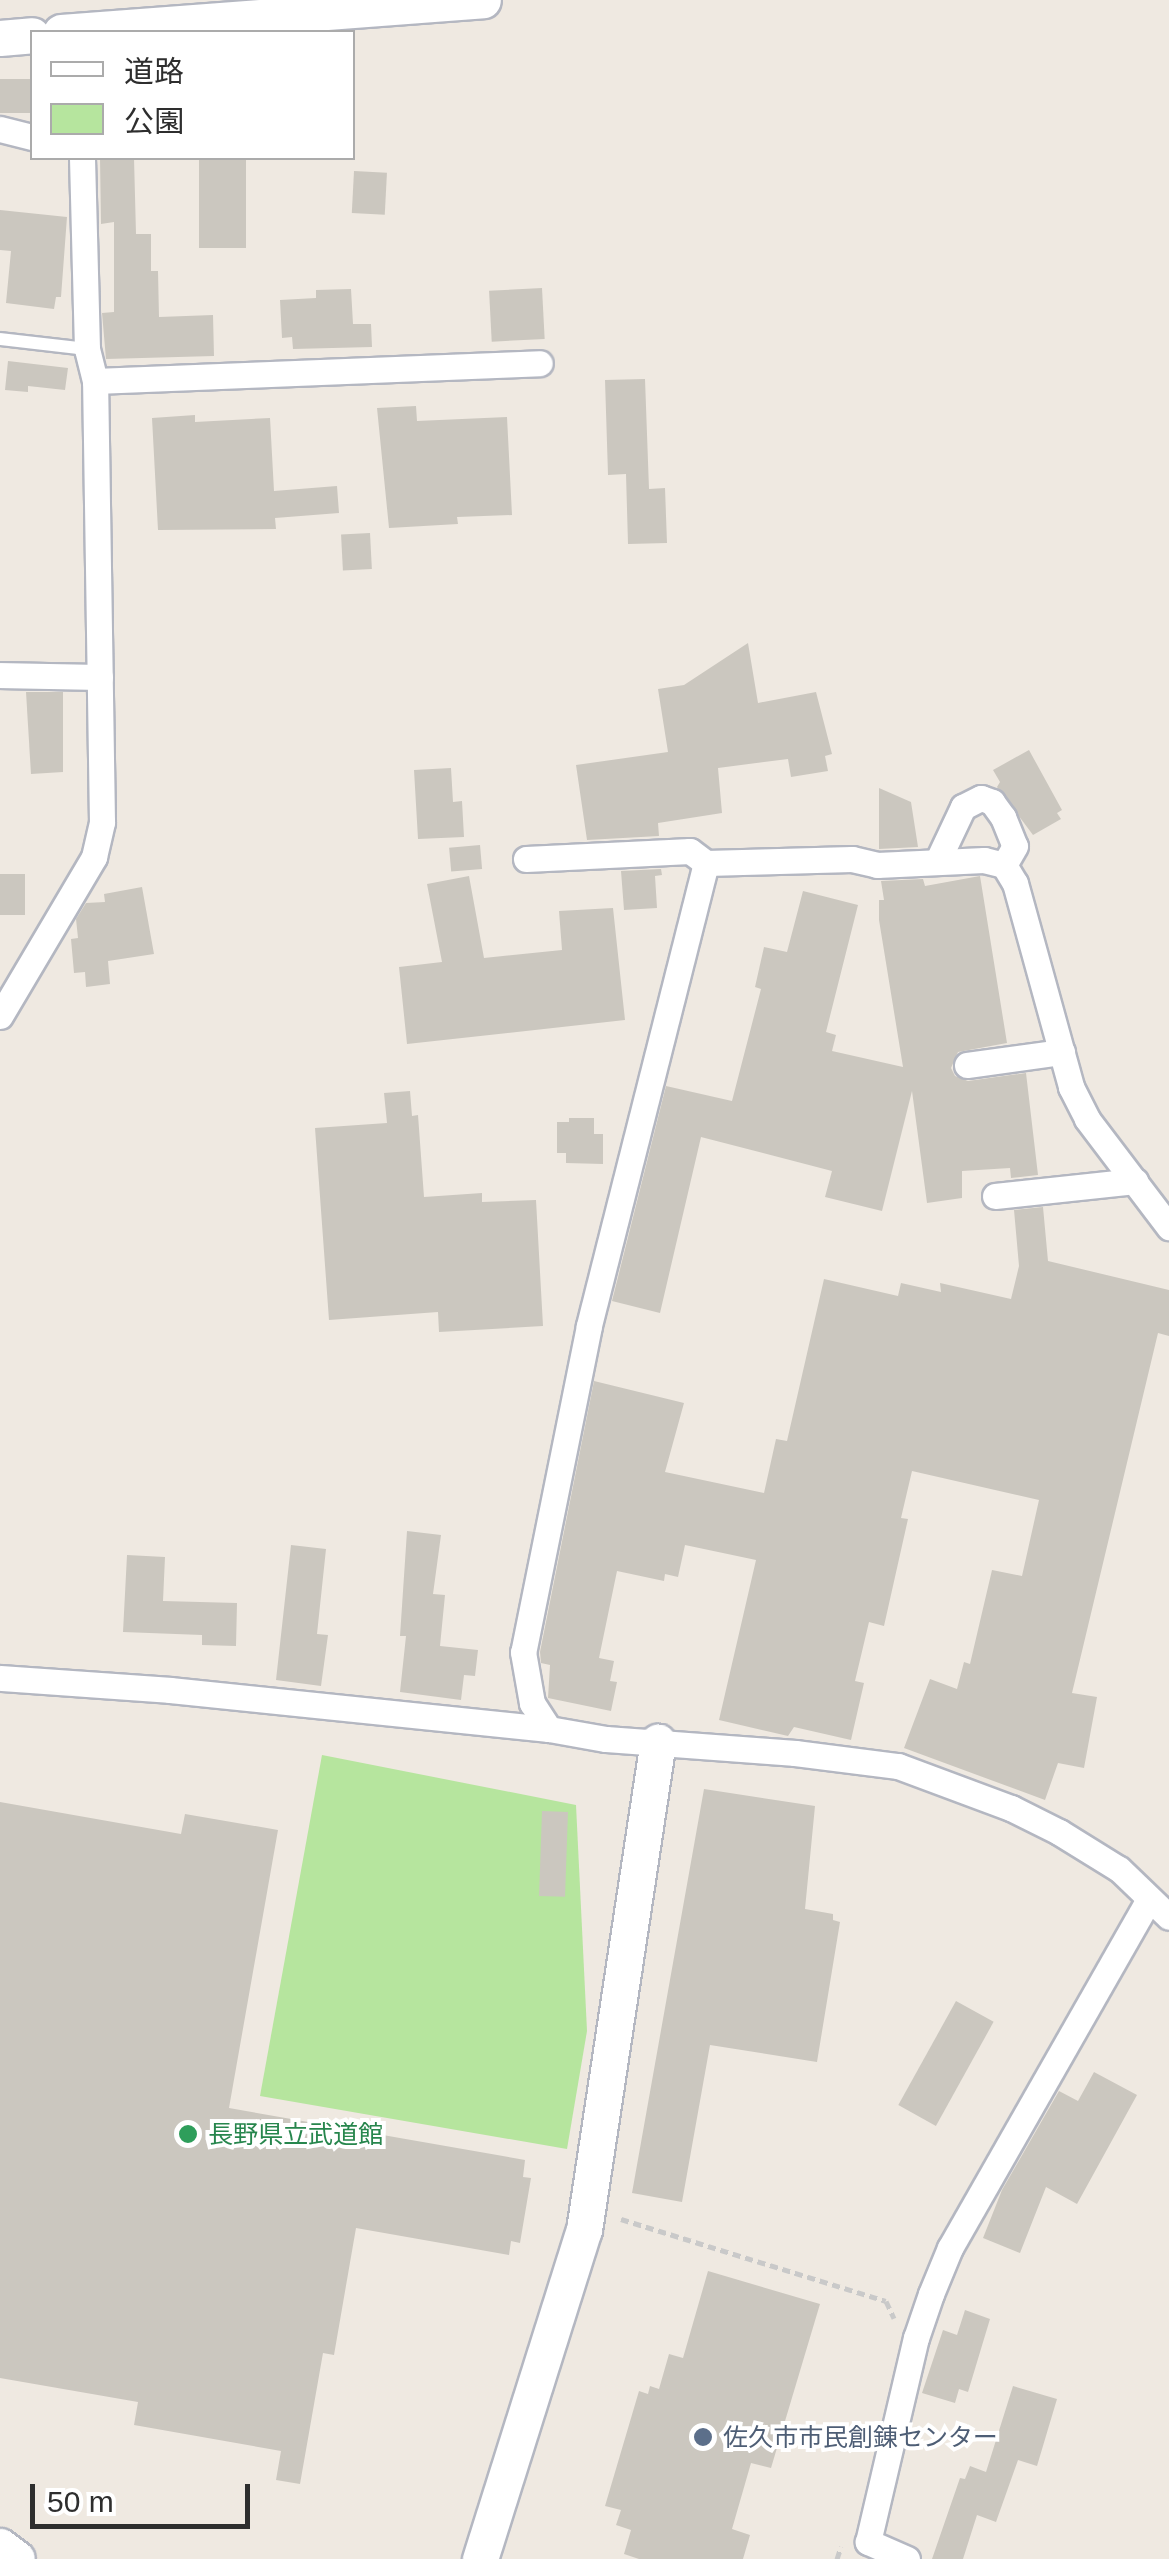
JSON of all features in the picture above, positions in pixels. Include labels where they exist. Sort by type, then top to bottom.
[{"type":"street","points":[[82,30],[239,10],[483,0]]},
{"type":"street","points":[[0,38],[30,35]]},
{"type":"street","points":[[0,129],[30,137]]},
{"type":"street","points":[[3,1003],[62,917],[100,843],[95,381],[87,349],[82,160]]},
{"type":"street","points":[[95,381],[540,363]]},
{"type":"street","points":[[0,675],[100,677]]},
{"type":"street","points":[[936,862],[963,808],[981,798],[992,802],[1004,817],[1015,846],[1004,865]]},
{"type":"street","points":[[526,859],[690,851],[706,863],[984,860],[1004,865],[1014,883],[1071,1087],[1088,1119],[1169,1227]]},
{"type":"street","points":[[548,1729],[532,1703],[523,1652],[589,1326],[706,863]]},
{"type":"street","points":[[967,1065],[1062,1052]]},
{"type":"street","points":[[995,1196],[1134,1182]]},
{"type":"street","points":[[0,1678],[170,1690],[548,1729],[606,1739],[898,1766],[1011,1808],[1059,1832],[1118,1869],[1169,1917]]},
{"type":"street","points":[[480,2559],[584,2230],[658,1742]]},
{"type":"street","points":[[908,2559],[857,2548],[916,2338],[950,2248],[1148,1900]]},
{"type":"street","points":[[0,2546],[17,2559]]},
{"type":"lane","points":[[0,339],[87,349]]},
{"type":"path","points":[[621,2219],[886,2301],[896,2326]]},
{"type":"path","points":[[837,2559],[857,2548]]},
{"type":"green space","points":[[322,1755],[576,1805],[587,2031],[567,2149],[260,2096]]},
{"type":"building","points":[[0,79],[30,79],[30,113],[0,113]]},
{"type":"building","points":[[100,160],[134,160],[136,234],[151,234],[151,271],[158,271],[159,317],[213,315],[214,356],[106,359],[102,313],[114,312],[114,222],[101,224]]},
{"type":"building","points":[[199,160],[246,160],[246,248],[199,248]]},
{"type":"building","points":[[354,171],[387,173],[385,215],[352,213]]},
{"type":"building","points":[[0,210],[67,217],[61,297],[56,297],[54,309],[6,303],[11,251],[0,250]]},
{"type":"building","points":[[542,288],[545,339],[492,342],[489,291]]},
{"type":"building","points":[[351,289],[353,324],[371,324],[372,347],[293,349],[292,337],[282,338],[280,300],[316,298],[316,290]]},
{"type":"building","points":[[8,361],[68,368],[65,390],[28,386],[28,392],[5,390]]},
{"type":"building","points":[[645,379],[649,489],[665,488],[667,543],[628,544],[626,474],[608,475],[605,380]]},
{"type":"building","points":[[416,406],[417,421],[507,417],[512,515],[457,517],[458,524],[389,528],[377,408]]},
{"type":"building","points":[[195,415],[195,422],[270,418],[274,491],[337,486],[339,513],[275,518],[276,529],[158,530],[152,418]]},
{"type":"building","points":[[370,533],[372,569],[343,570],[341,535]]},
{"type":"building","points":[[748,643],[758,703],[816,692],[832,754],[825,756],[828,771],[791,777],[788,759],[718,768],[722,813],[658,823],[659,836],[587,840],[576,765],[668,752],[658,689],[684,685]]},
{"type":"building","points":[[26,692],[63,692],[63,772],[31,774]]},
{"type":"building","points":[[1029,750],[1062,810],[1057,813],[1061,819],[1033,835],[997,787],[1000,782],[993,770]]},
{"type":"building","points":[[451,768],[453,802],[462,801],[464,837],[418,839],[414,770]]},
{"type":"building","points":[[879,788],[911,802],[918,847],[879,849]]},
{"type":"building","points":[[480,845],[482,869],[451,872],[449,848]]},
{"type":"building","points":[[661,869],[662,875],[655,876],[657,908],[624,910],[621,871]]},
{"type":"building","points":[[0,874],[25,874],[25,915],[0,915]]},
{"type":"building","points":[[469,876],[484,958],[562,950],[559,911],[613,908],[625,1020],[407,1044],[399,967],[442,962],[427,884]]},
{"type":"building","points":[[980,876],[1007,1043],[958,1052],[951,1068],[955,1076],[968,1081],[1026,1073],[1038,1175],[1011,1178],[1010,1168],[962,1171],[962,1198],[927,1203],[912,1091],[882,1211],[825,1197],[832,1171],[701,1137],[660,1313],[612,1301],[666,1086],[732,1101],[761,989],[755,987],[764,947],[787,952],[803,891],[858,905],[826,1032],[836,1035],[832,1051],[903,1067],[879,920],[879,900],[884,900],[881,881],[923,879],[925,886]]},
{"type":"building","points":[[142,887],[154,954],[108,961],[110,984],[86,987],[85,972],[74,973],[71,939],[78,938],[76,919],[86,903],[105,902],[104,894]]},
{"type":"building","points":[[410,1091],[412,1116],[418,1115],[424,1197],[482,1193],[482,1202],[536,1200],[543,1326],[439,1332],[438,1312],[329,1320],[315,1128],[387,1123],[384,1093]]},
{"type":"building","points":[[569,1118],[594,1118],[594,1134],[603,1134],[603,1164],[566,1163],[566,1153],[557,1153],[557,1122],[569,1122]]},
{"type":"building","points":[[1043,1207],[1048,1261],[1169,1290],[1169,1336],[1158,1333],[1072,1693],[1097,1697],[1084,1768],[1058,1763],[1045,1800],[904,1748],[930,1679],[957,1689],[964,1662],[970,1664],[992,1570],[1022,1576],[1039,1500],[912,1471],[901,1518],[908,1519],[884,1626],[869,1622],[855,1681],[864,1683],[851,1740],[794,1727],[788,1736],[719,1720],[756,1560],[685,1545],[678,1577],[665,1574],[664,1581],[617,1571],[599,1658],[614,1661],[610,1681],[617,1682],[611,1711],[548,1698],[550,1665],[541,1663],[540,1652],[594,1381],[684,1403],[665,1472],[764,1493],[776,1439],[787,1441],[824,1279],[898,1296],[901,1283],[941,1292],[940,1283],[1011,1299],[1019,1266],[1014,1210]]},
{"type":"building","points":[[407,1531],[441,1535],[433,1594],[445,1595],[440,1646],[478,1650],[475,1676],[464,1675],[461,1700],[400,1692],[406,1636],[400,1636]]},
{"type":"building","points":[[291,1545],[326,1549],[317,1634],[328,1635],[321,1686],[276,1680]]},
{"type":"building","points":[[127,1555],[165,1557],[163,1601],[237,1603],[236,1646],[202,1645],[202,1635],[123,1632]]},
{"type":"building","points":[[704,1789],[815,1806],[805,1909],[833,1914],[833,1920],[840,1922],[817,2062],[710,2045],[682,2202],[632,2193]]},
{"type":"building","name":"長野県立武道館","points":[[0,1802],[181,1834],[185,1814],[278,1830],[229,2108],[525,2160],[523,2177],[531,2178],[520,2243],[511,2241],[509,2255],[356,2228],[334,2355],[323,2353],[300,2484],[276,2480],[281,2451],[134,2425],[138,2402],[0,2378]]},
{"type":"building","points":[[542,1811],[568,1812],[565,1897],[539,1896]]},
{"type":"building","points":[[956,2001],[994,2022],[936,2126],[898,2105]]},
{"type":"building","points":[[1094,2072],[1137,2095],[1077,2204],[1046,2187],[1020,2253],[983,2238],[1002,2190],[1059,2091],[1078,2101]]},
{"type":"building","name":"佐久市市民創錬センター","points":[[708,2271],[820,2304],[771,2468],[751,2463],[732,2529],[750,2535],[743,2559],[639,2559],[624,2554],[631,2530],[616,2525],[621,2510],[605,2506],[639,2391],[648,2394],[650,2386],[659,2389],[669,2354],[683,2358]]},
{"type":"building","points":[[965,2310],[990,2319],[968,2392],[959,2389],[955,2403],[922,2393],[943,2330],[957,2335]]},
{"type":"building","points":[[1013,2386],[1057,2399],[1037,2466],[1018,2460],[996,2522],[977,2515],[963,2559],[932,2559],[960,2478],[965,2479],[970,2466],[986,2472]]},
{"type":"place","name":"長野県立武道館","points":[[188,2134]]},
{"type":"place","name":"佐久市市民創錬センター","points":[[703,2437]]}]
